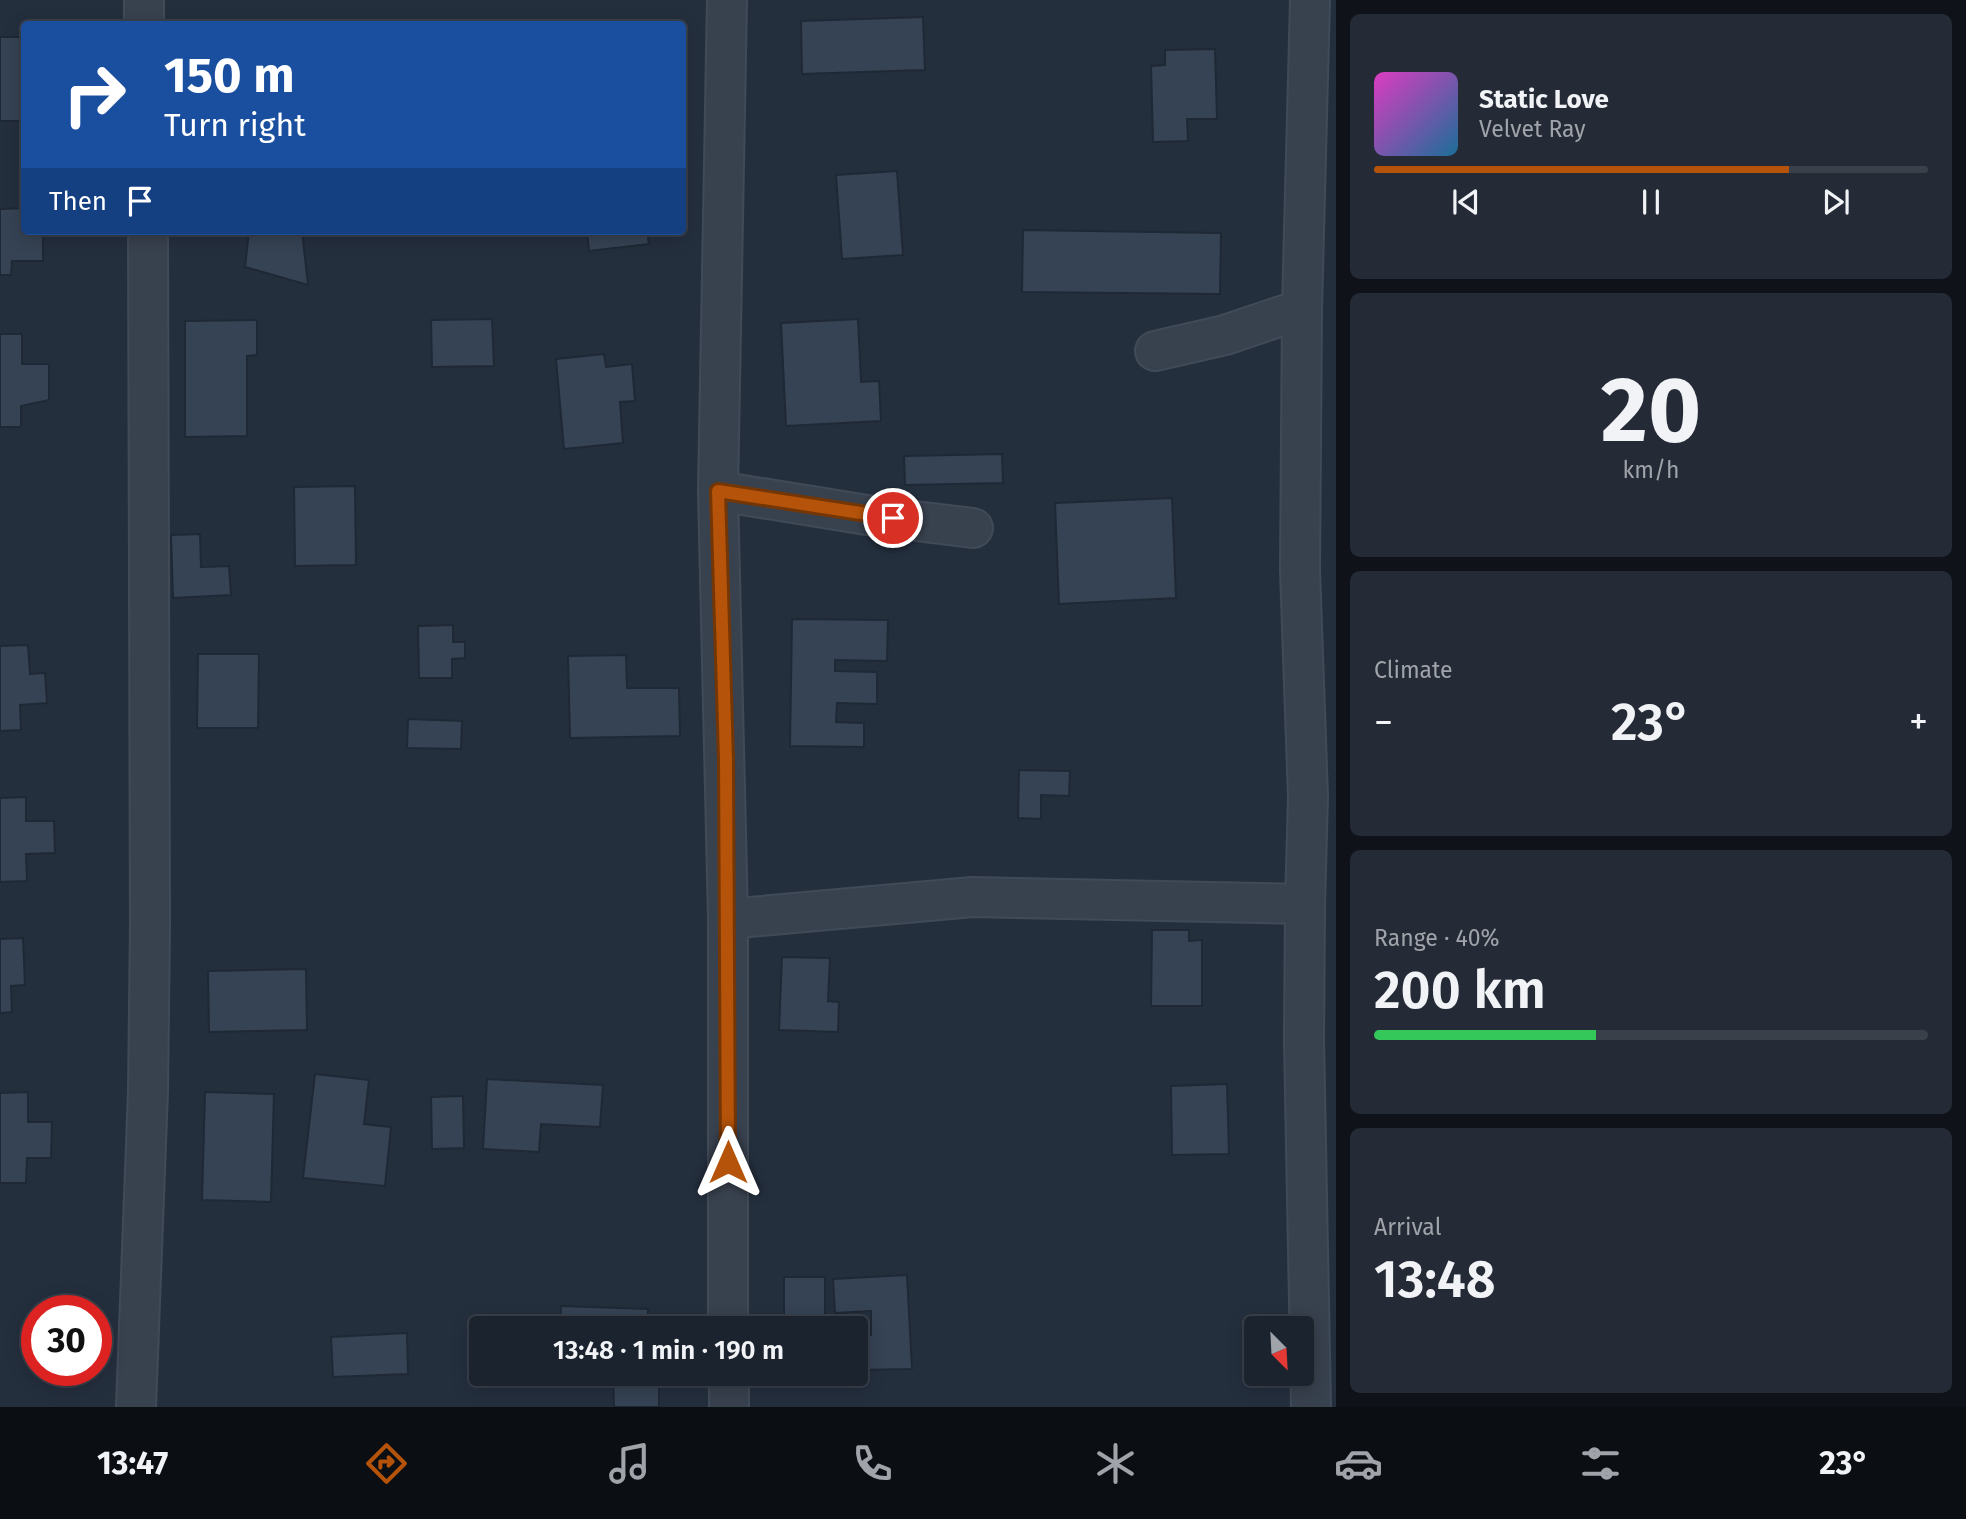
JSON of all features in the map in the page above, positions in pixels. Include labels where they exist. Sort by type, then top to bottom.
[{"type":"street","points":[[144,0],[144,21]]},
{"type":"street","points":[[727,0],[718,491],[728,919],[728,1316]]},
{"type":"street","points":[[1310,0],[1302,309],[1300,570],[1308,797],[1304,1040],[1311,1407]]},
{"type":"street","points":[[136,1407],[148,1091],[150,925],[148,235]]},
{"type":"street","points":[[1155,351],[1225,335],[1302,309]]},
{"type":"street","points":[[718,491],[867,515],[973,528]]},
{"type":"street","points":[[728,919],[973,897],[1305,904]]},
{"type":"street","points":[[729,1386],[729,1407]]},
{"type":"building","points":[[923,17],[925,70],[802,74],[801,21]]},
{"type":"building","points":[[0,37],[21,37],[21,121],[0,121]]},
{"type":"building","points":[[1215,49],[1217,119],[1187,119],[1188,141],[1153,142],[1151,66],[1165,65],[1165,50]]},
{"type":"building","points":[[897,171],[903,255],[842,259],[836,175]]},
{"type":"building","points":[[21,208],[21,235],[43,235],[43,261],[12,261],[11,275],[0,275],[0,209]]},
{"type":"building","points":[[1023,230],[1221,233],[1220,294],[1022,292]]},
{"type":"building","points":[[249,235],[302,235],[308,285],[245,267]]},
{"type":"building","points":[[587,235],[648,235],[649,244],[589,251]]},
{"type":"building","points":[[492,319],[494,366],[432,367],[431,320]]},
{"type":"building","points":[[858,319],[861,382],[879,381],[881,421],[786,426],[781,323]]},
{"type":"building","points":[[257,320],[257,355],[247,356],[247,436],[185,437],[185,321]]},
{"type":"building","points":[[0,334],[22,334],[22,364],[49,364],[49,400],[21,406],[21,427],[0,427]]},
{"type":"building","points":[[604,354],[606,367],[632,364],[635,401],[620,402],[623,443],[564,449],[556,359]]},
{"type":"building","points":[[1002,454],[1003,483],[905,485],[904,456]]},
{"type":"building","points":[[355,486],[356,565],[295,566],[294,487]]},
{"type":"building","points":[[1172,498],[1176,598],[1059,604],[1055,503]]},
{"type":"building","points":[[200,534],[201,567],[229,566],[231,595],[173,598],[171,535]]},
{"type":"building","points":[[792,619],[888,620],[887,661],[835,660],[835,671],[877,672],[877,704],[837,703],[836,722],[864,723],[864,747],[790,746]]},
{"type":"building","points":[[453,625],[453,642],[465,642],[465,658],[452,659],[452,678],[419,678],[418,626]]},
{"type":"building","points":[[28,645],[30,674],[45,673],[47,703],[20,705],[21,730],[0,731],[0,646]]},
{"type":"building","points":[[198,654],[259,654],[258,728],[197,728]]},
{"type":"building","points":[[626,655],[627,688],[679,688],[680,736],[570,738],[568,656]]},
{"type":"building","points":[[408,719],[462,721],[461,749],[407,748]]},
{"type":"building","points":[[1019,770],[1070,771],[1069,796],[1041,795],[1041,819],[1018,818]]},
{"type":"building","points":[[26,797],[26,821],[54,821],[55,853],[26,854],[27,881],[0,882],[0,798]]},
{"type":"building","points":[[1152,930],[1189,930],[1189,941],[1202,940],[1202,1006],[1151,1006]]},
{"type":"building","points":[[23,938],[25,985],[11,986],[12,1012],[0,1013],[0,939]]},
{"type":"building","points":[[782,957],[830,958],[828,1001],[839,1002],[838,1032],[779,1030]]},
{"type":"building","points":[[306,969],[307,1030],[209,1032],[208,971]]},
{"type":"building","points":[[315,1074],[369,1080],[364,1124],[391,1127],[385,1186],[303,1178]]},
{"type":"building","points":[[487,1079],[603,1085],[600,1127],[541,1124],[539,1152],[483,1149]]},
{"type":"building","points":[[1227,1084],[1229,1154],[1172,1155],[1171,1086]]},
{"type":"building","points":[[28,1092],[28,1122],[52,1122],[51,1158],[27,1158],[26,1183],[0,1183],[0,1093]]},
{"type":"building","points":[[205,1092],[274,1094],[271,1202],[202,1200]]},
{"type":"building","points":[[463,1096],[464,1148],[432,1149],[431,1097]]},
{"type":"building","points":[[907,1275],[912,1369],[868,1370],[871,1311],[835,1313],[833,1279]]},
{"type":"building","points":[[784,1277],[825,1277],[825,1316],[784,1316]]},
{"type":"building","points":[[561,1306],[648,1309],[648,1316],[561,1316]]},
{"type":"building","points":[[407,1333],[408,1374],[333,1377],[331,1337]]},
{"type":"building","points":[[613,1386],[659,1386],[659,1407],[614,1407]]},
{"type":"route","points":[[728,1162],[726,759],[718,491],[893,518]]}]
